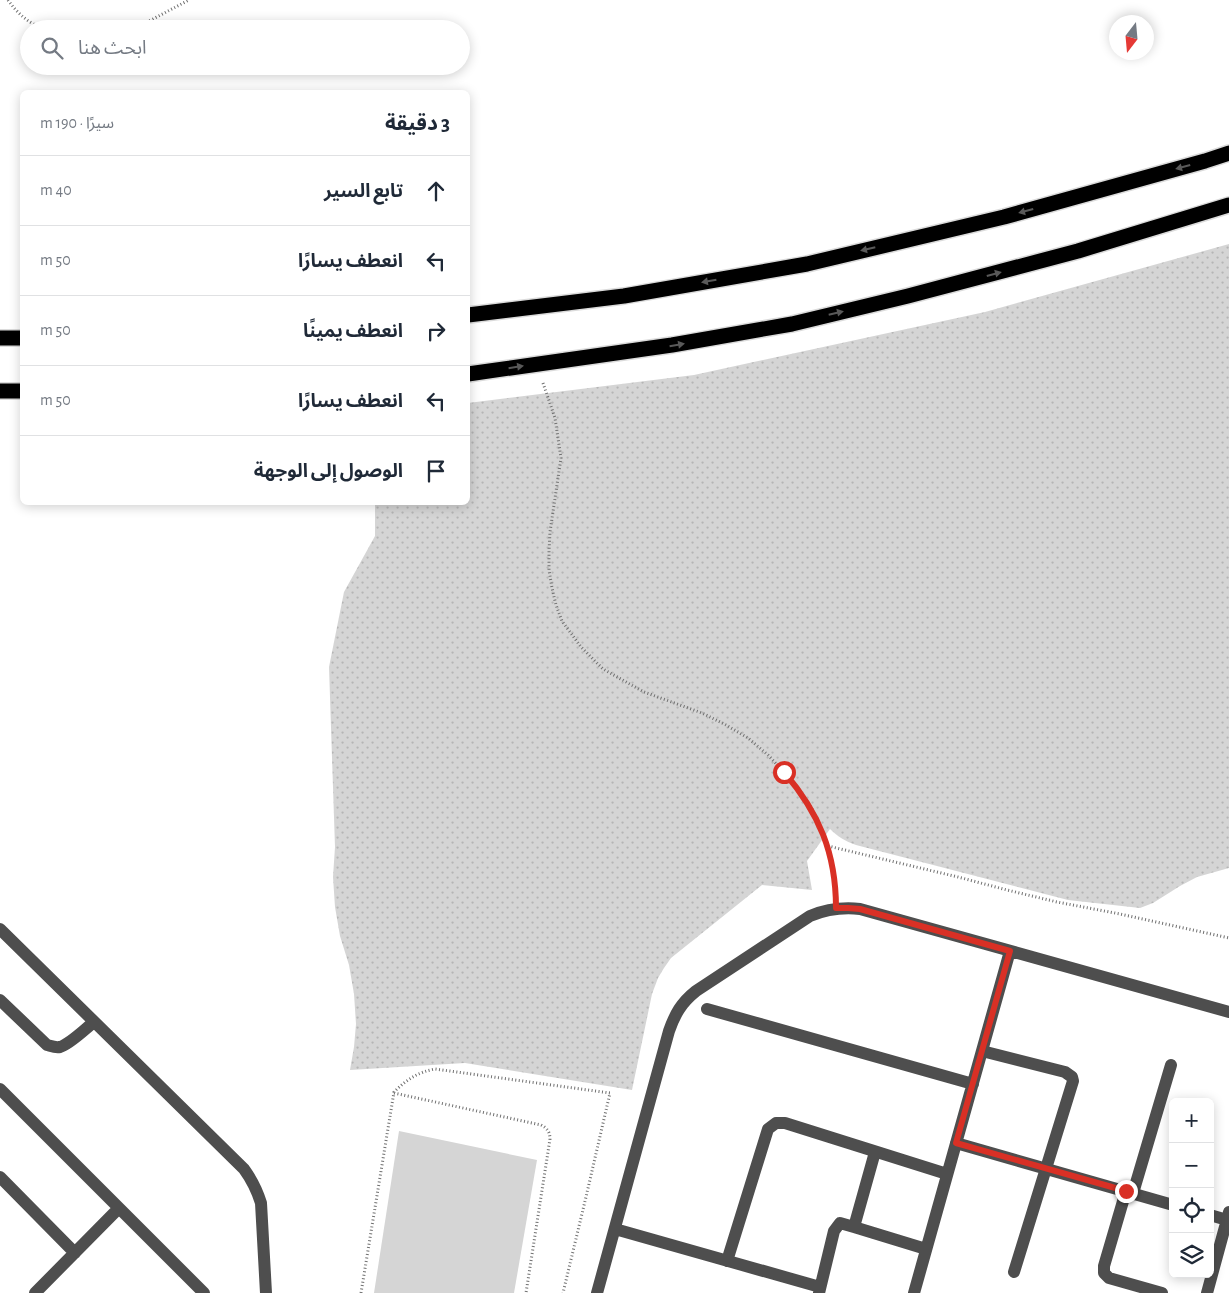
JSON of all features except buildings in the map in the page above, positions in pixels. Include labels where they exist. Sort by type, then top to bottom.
[{"type":"highway","points":[[470,316],[624,296],[806,264],[1004,217],[1205,161],[1229,152]]},
{"type":"highway","points":[[470,374],[672,345],[792,324],[908,296],[1078,251],[1229,205]]},
{"type":"highway","points":[[0,338],[20,338]]},
{"type":"highway","points":[[0,391],[20,391]]},
{"type":"street","points":[[597,1293],[674,1016],[683,1003],[696,991],[810,916],[836,908],[860,909],[1229,1012]]},
{"type":"street","points":[[0,929],[252,1180],[261,1203],[266,1293]]},
{"type":"street","points":[[914,1293],[1010,951]]},
{"type":"street","points":[[0,1000],[47,1045],[54,1047],[61,1047],[67,1044],[94,1022]]},
{"type":"street","points":[[707,1009],[972,1084]]},
{"type":"street","points":[[982,1051],[1065,1072],[1072,1077],[1073,1081],[1014,1272]]},
{"type":"street","points":[[1162,1293],[1109,1278],[1104,1273],[1104,1266],[1171,1065]]},
{"type":"street","points":[[0,1089],[204,1293]]},
{"type":"street","points":[[727,1261],[768,1129],[776,1123],[785,1123],[947,1174]]},
{"type":"street","points":[[956,1143],[1169,1203]]},
{"type":"street","points":[[854,1226],[875,1152]]},
{"type":"street","points":[[0,1177],[75,1253]]},
{"type":"street","points":[[35,1293],[119,1208]]},
{"type":"street","points":[[1207,1293],[1228,1216],[1214,1215]]},
{"type":"street","points":[[615,1229],[820,1290],[834,1231],[840,1223],[926,1249]]},
{"type":"path","points":[[8,0],[16,11],[28,20]]},
{"type":"path","points":[[151,20],[189,0]]},
{"type":"path","points":[[536,364],[555,418],[561,458],[550,532],[549,570],[556,605],[562,621],[581,647],[603,669],[644,692],[702,713],[726,725],[748,738],[768,755],[799,789],[812,809],[822,831],[834,874],[836,908]]},
{"type":"path","points":[[827,846],[1057,902],[1229,938]]},
{"type":"path","points":[[361,1293],[394,1092],[416,1074],[435,1068],[610,1093],[563,1293]]},
{"type":"path","points":[[394,1092],[541,1126],[548,1130],[550,1139],[526,1293]]},
{"type":"shaded area","points":[[1229,244],[1229,868],[1197,877],[1153,903],[1140,908],[1068,900],[856,845],[848,842],[830,829],[807,861],[812,890],[762,885],[671,958],[658,978],[652,994],[632,1090],[465,1063],[350,1070],[356,1024],[354,994],[349,965],[340,936],[335,907],[329,667],[344,592],[375,536],[375,505],[470,505],[470,403],[694,375],[985,312]]},
{"type":"shaded area","points":[[399,1131],[537,1160],[514,1293],[374,1293]]},
{"type":"route","points":[[784,772],[799,789],[812,809],[822,831],[830,854],[834,874],[836,908],[860,909],[1010,951],[956,1143],[1126,1191]]}]
